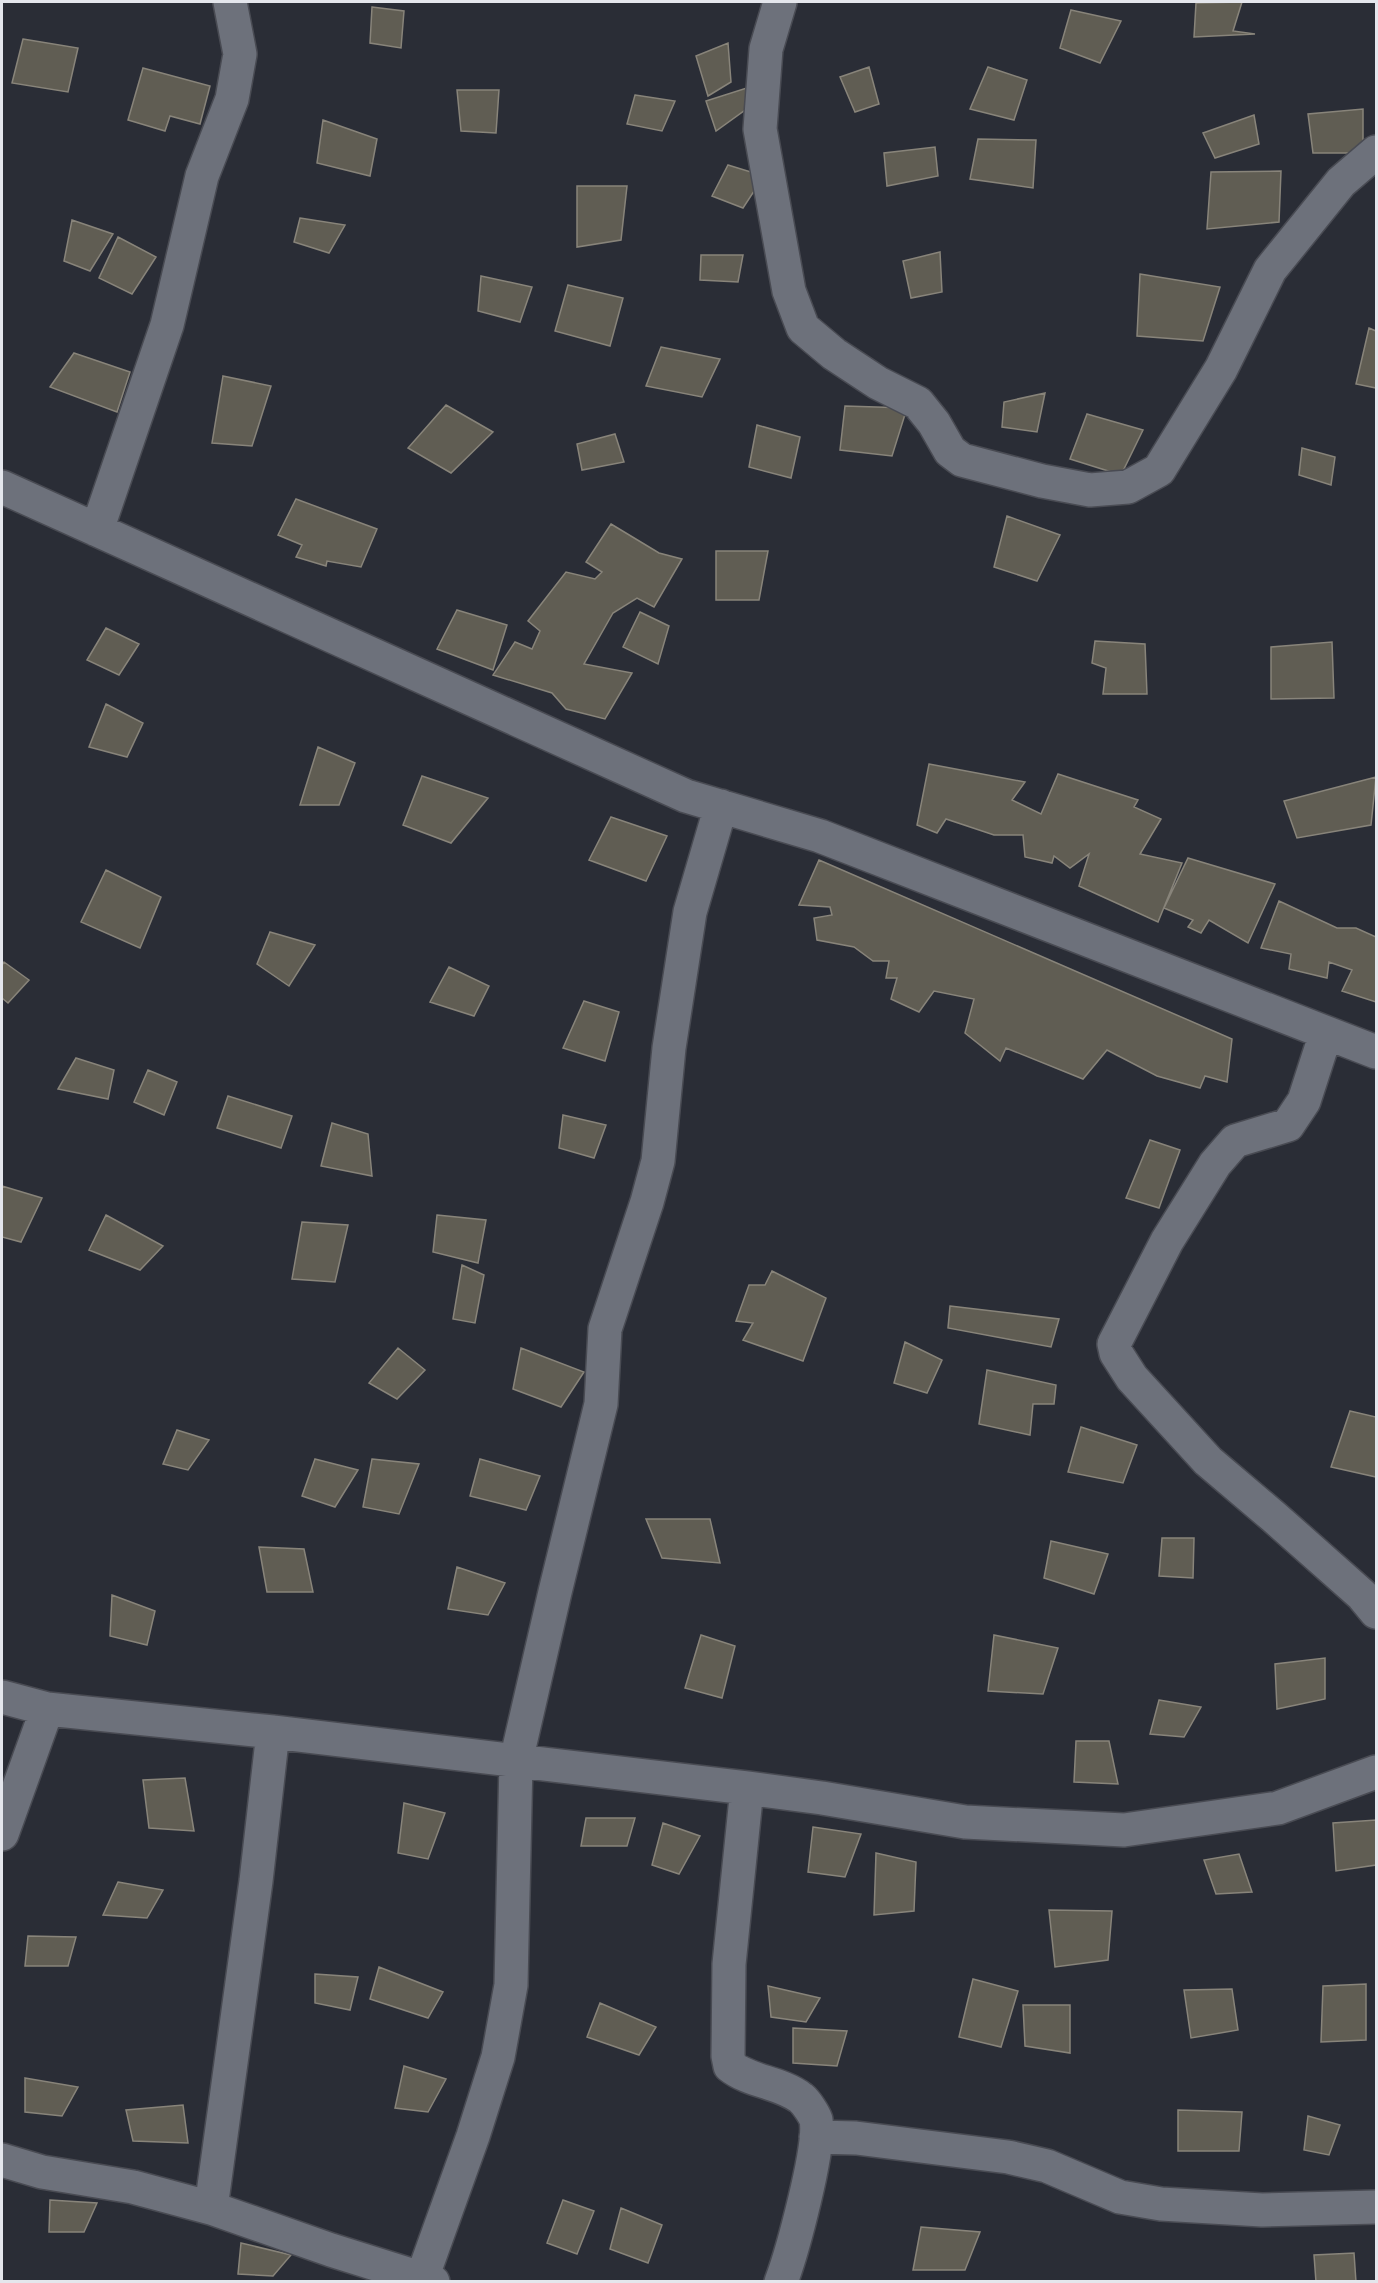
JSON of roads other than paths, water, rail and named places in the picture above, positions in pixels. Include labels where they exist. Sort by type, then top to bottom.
[{"type":"street","points":[[97,530],[167,325],[202,176],[232,99],[240,54],[230,2]]},
{"type":"street","points":[[780,2],[766,49],[760,129],[789,291],[803,328],[834,354],[878,383],[918,403],[934,423],[950,451],[963,460],[1042,481],[1090,490],[1128,487],[1159,470],[1221,369],[1270,270],[1341,182],[1377,152]]},
{"type":"street","points":[[2,487],[686,796],[820,836],[1377,1052]]},
{"type":"street","points":[[2,2160],[42,2172],[133,2187],[211,2208],[331,2250],[428,2280],[494,2068],[508,2006],[511,1985],[516,1761],[601,1404],[605,1329],[647,1202],[658,1161],[669,1048],[690,912],[721,806]]},
{"type":"street","points":[[1326,1033],[1304,1101],[1287,1125],[1235,1141],[1215,1164],[1167,1241],[1114,1344],[1116,1353],[1132,1378],[1208,1461],[1344,1579],[1377,1612]]},
{"type":"street","points":[[2,1697],[47,1709],[273,1732],[747,1788],[965,1822],[1124,1830],[1278,1808],[1377,1772]]},
{"type":"street","points":[[2,1834],[47,1709]]},
{"type":"street","points":[[211,2208],[256,1881],[273,1732]]},
{"type":"street","points":[[747,1788],[729,1964],[728,2056],[730,2066],[739,2073],[782,2087],[802,2099],[816,2118],[816,2138],[810,2172],[781,2282]]},
{"type":"street","points":[[816,2138],[856,2138],[1008,2157],[1047,2166],[1120,2197],[1161,2204],[1262,2210],[1377,2207]]}]
